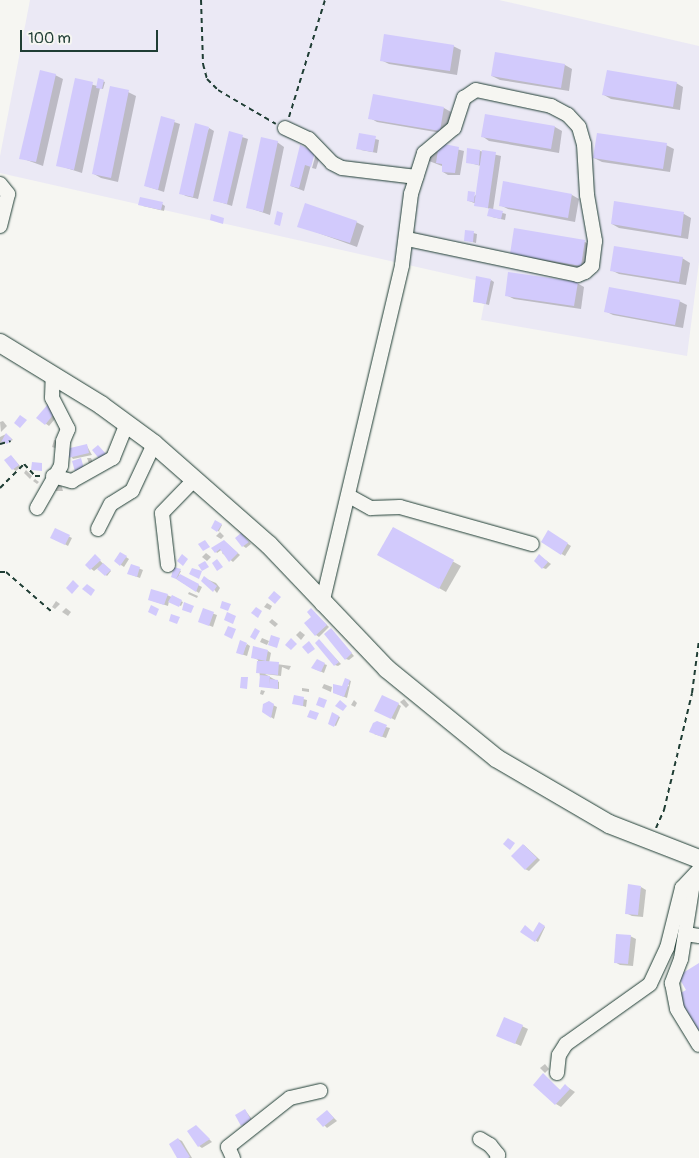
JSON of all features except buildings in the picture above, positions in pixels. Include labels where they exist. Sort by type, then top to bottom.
[{"type":"main road","points":[[0,343],[53,374],[154,444],[269,545],[322,604],[386,670],[496,758],[552,793],[698,868]]},
{"type":"street","points":[[322,604],[349,496],[407,239],[416,177],[424,153],[454,128],[464,98],[469,92],[476,90],[551,106],[568,115],[579,127],[584,144],[586,186],[595,241],[592,266],[578,275],[407,239]]},
{"type":"street","points":[[285,128],[309,139],[332,163],[342,168],[416,177]]},
{"type":"street","points":[[0,184],[8,194],[0,226]]},
{"type":"street","points":[[37,508],[53,476],[61,466],[62,441],[68,429],[52,398],[53,374]]},
{"type":"street","points":[[53,476],[72,481],[113,458],[127,424]]},
{"type":"street","points":[[98,530],[111,504],[132,491],[154,444]]},
{"type":"street","points":[[168,565],[162,514],[195,479]]},
{"type":"street","points":[[349,496],[371,508],[408,509],[532,544]]},
{"type":"street","points":[[698,868],[691,886],[693,935],[672,983],[677,1009],[699,1046]]},
{"type":"street","points":[[557,1073],[559,1055],[566,1044],[650,984],[667,948],[682,888],[698,868]]},
{"type":"street","points":[[233,1158],[228,1147],[290,1098],[320,1091]]},
{"type":"street","points":[[480,1139],[490,1145],[498,1155],[496,1158]]},
{"type":"path","points":[[201,0],[203,64],[207,79],[218,90],[285,128],[325,0]]},
{"type":"path","points":[[0,444],[11,440]]},
{"type":"path","points":[[0,488],[24,464],[35,476],[53,476]]},
{"type":"path","points":[[0,572],[6,572],[52,612]]},
{"type":"path","points":[[638,836],[658,827],[664,810],[692,693],[699,640]]},
{"type":"shaded area","points":[[30,0],[499,0],[699,46],[699,262],[687,356],[481,320],[488,283],[0,173],[0,156]]}]
